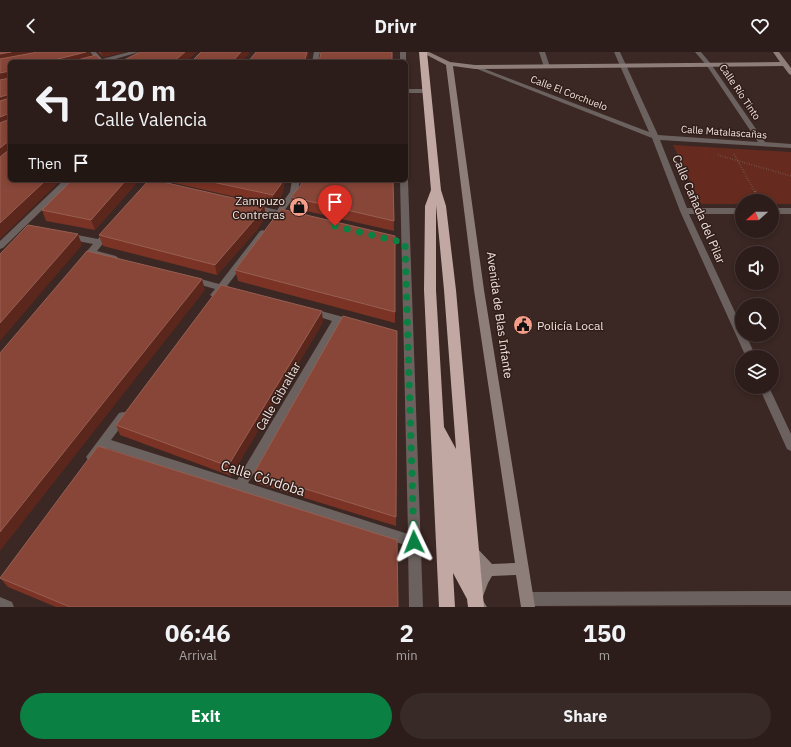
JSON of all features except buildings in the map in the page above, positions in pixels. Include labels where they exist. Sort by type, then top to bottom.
[{"type":"highway","points":[[421,52],[428,91],[436,190],[441,206],[450,290],[475,605]]},
{"type":"highway","points":[[436,190],[430,206],[430,290],[448,607]]},
{"type":"highway","points":[[437,427],[450,451],[459,568],[475,605]]},
{"type":"street","points":[[107,60],[136,52]]},
{"type":"street","points":[[421,52],[449,64],[475,68],[783,64]]},
{"type":"street","points":[[542,52],[547,67]]},
{"type":"street","name":"Calle Cañada del Pilar","points":[[617,52],[655,137],[684,211],[747,350]]},
{"type":"street","name":"Calle Río Tinto","points":[[698,52],[709,65],[763,144]]},
{"type":"street","points":[[776,52],[783,64],[791,73]]},
{"type":"street","name":"Avenida de Blas Infante","points":[[449,64],[479,290],[528,603]]},
{"type":"street","name":"Calle El Corchuelo","points":[[475,68],[655,137]]},
{"type":"street","points":[[408,91],[428,91]]},
{"type":"street","name":"Calle Matalascañas","points":[[655,137],[791,146]]},
{"type":"street","points":[[0,246],[67,182]]},
{"type":"street","points":[[207,306],[279,213],[294,192],[296,182]]},
{"type":"street","points":[[404,182],[402,242],[404,337],[416,607]]},
{"type":"street","points":[[241,204],[294,217]]},
{"type":"street","points":[[684,211],[735,211]]},
{"type":"street","points":[[779,211],[791,211]]},
{"type":"street","points":[[81,264],[114,224]]},
{"type":"street","points":[[18,228],[33,230]]},
{"type":"street","points":[[56,234],[100,242]]},
{"type":"street","points":[[91,252],[122,260]]},
{"type":"street","points":[[183,277],[236,291]]},
{"type":"street","points":[[301,309],[366,326]]},
{"type":"street","name":"Calle Gibraltar","points":[[240,486],[338,319]]},
{"type":"street","points":[[767,394],[791,446]]},
{"type":"street","points":[[85,466],[132,405]]},
{"type":"street","name":"Calle Córdoba","points":[[103,442],[414,542]]},
{"type":"street","points":[[471,550],[489,570],[523,569]]},
{"type":"street","points":[[475,605],[482,580],[489,570]]},
{"type":"street","points":[[528,603],[791,598]]},
{"type":"street","points":[[0,604],[7,607]]},
{"type":"path","points":[[730,147],[756,194]]},
{"type":"path","points":[[716,155],[791,176]]},
{"type":"shaded area","points":[[673,145],[791,152],[791,204],[779,204],[779,194],[735,194],[735,204],[701,204]]},
{"type":"place","name":"Zampuzo Contreras","points":[[299,207]]},
{"type":"place","name":"Policía Local","points":[[523,325]]},
{"type":"route","points":[[335,226],[405,243],[414,542]]}]
